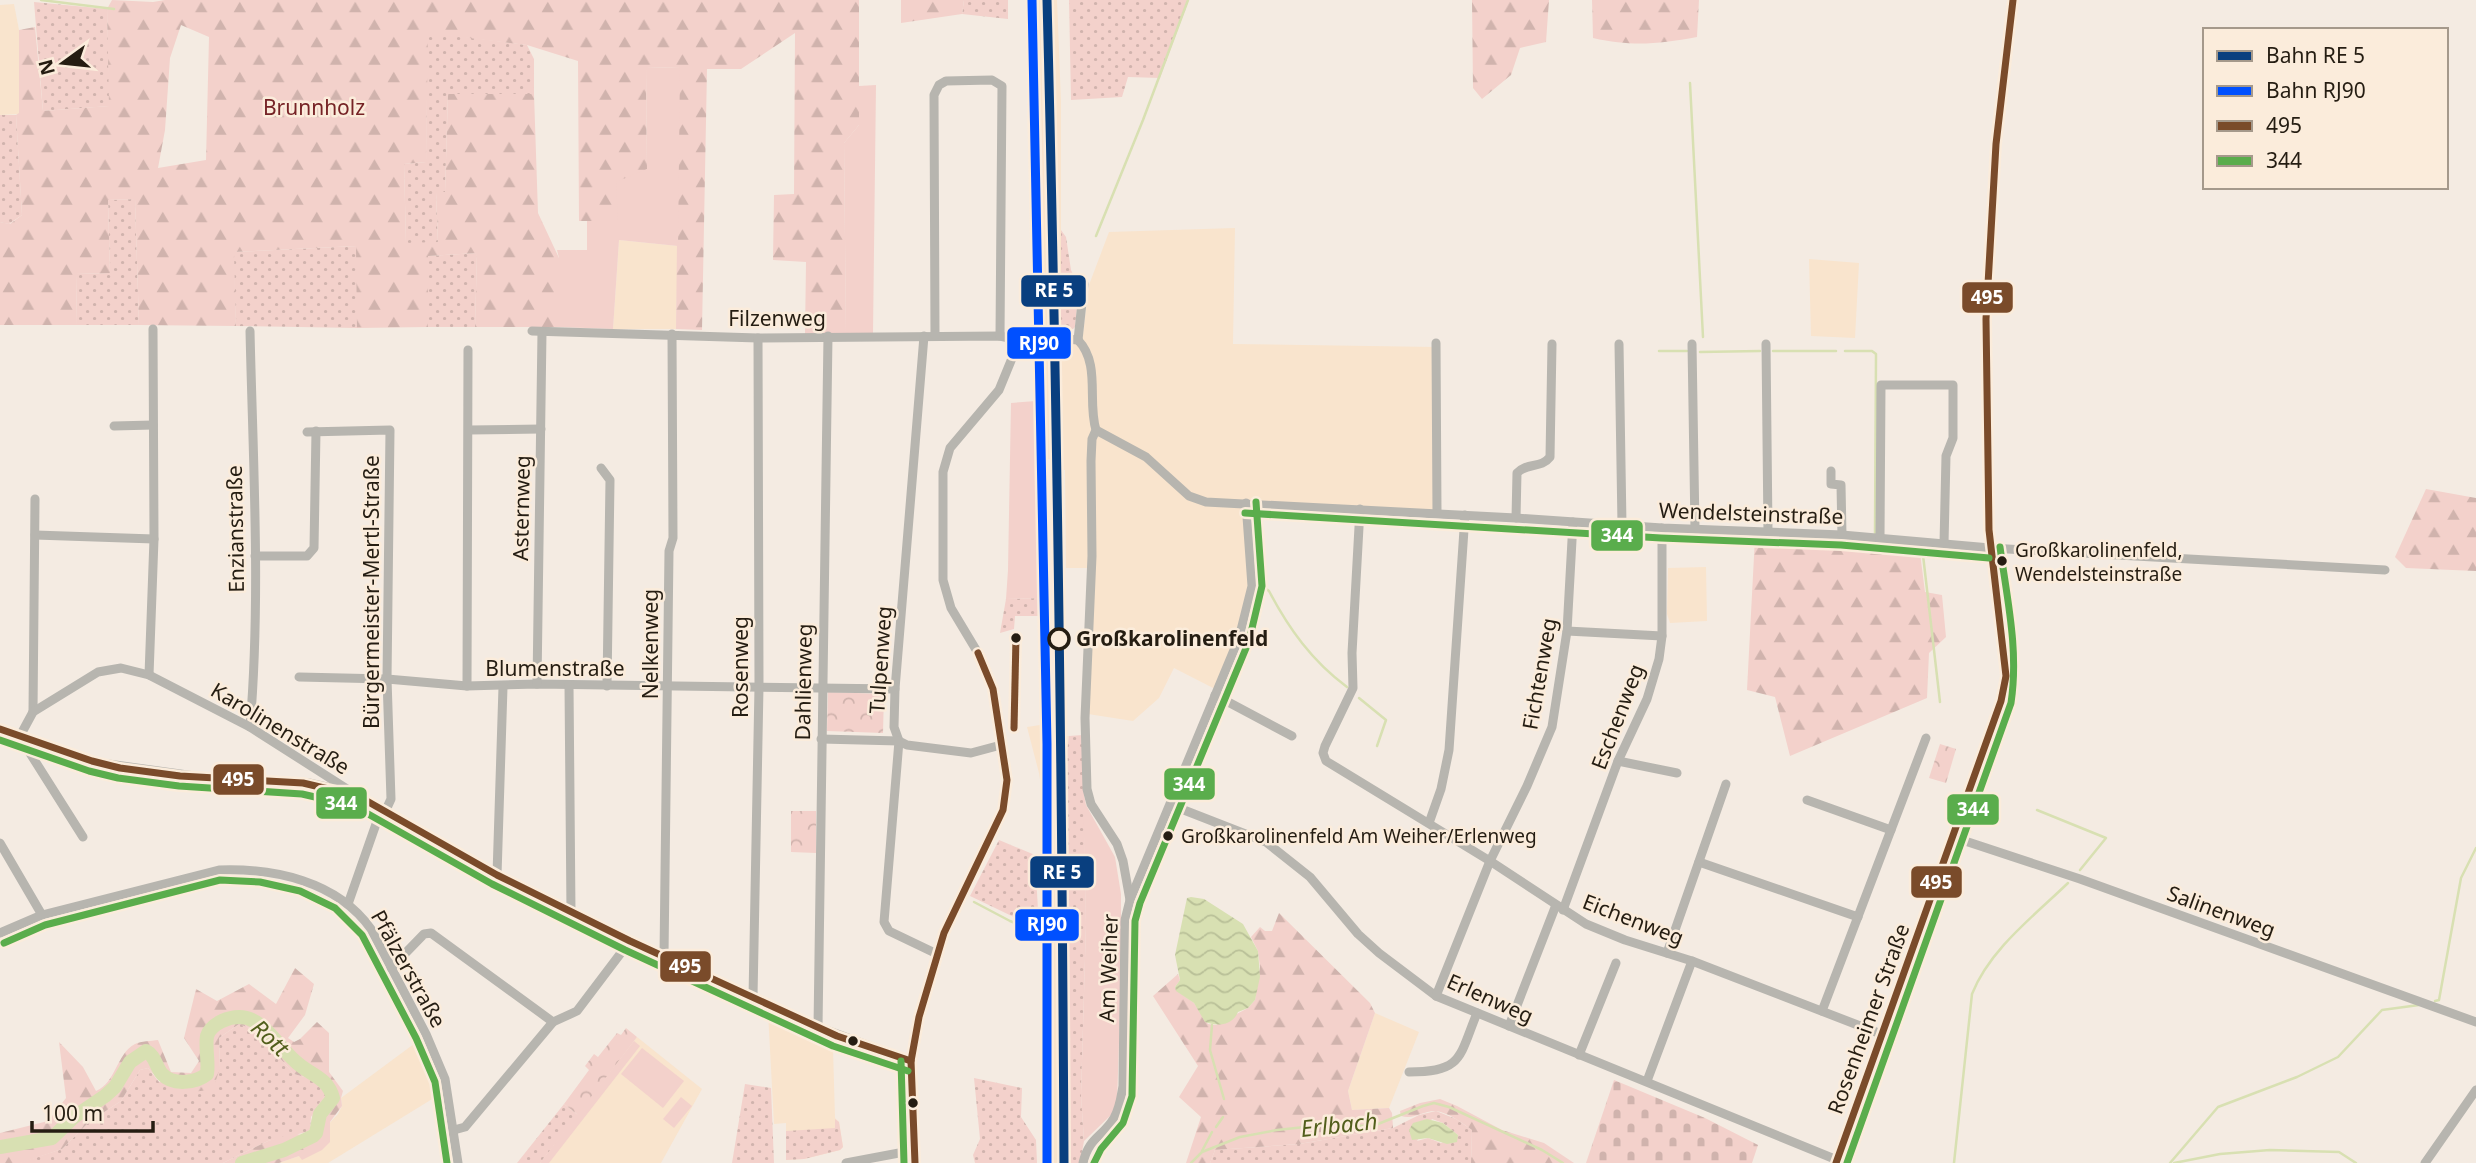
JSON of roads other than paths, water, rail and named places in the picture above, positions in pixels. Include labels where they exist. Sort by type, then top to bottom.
[{"type":"street","name":"Rosenheimer Straße","points":[[1837,1162],[2001,701],[2006,676],[2002,624],[1990,548],[1986,319],[1996,144],[2013,0]]},
{"type":"street","points":[[935,335],[934,95],[941,83],[992,80],[1002,86],[1000,336]]},
{"type":"street","points":[[1078,340],[1084,284]]},
{"type":"street","points":[[149,675],[154,539],[153,329]]},
{"type":"street","name":"Enzianstraße","points":[[250,331],[255,556],[254,680],[250,727]]},
{"type":"street","name":"Filzenweg","points":[[532,331],[758,338],[1000,336],[1022,341]]},
{"type":"street","name":"Asternweg","points":[[537,684],[542,332]]},
{"type":"street","name":"Nelkenweg","points":[[664,956],[669,551],[673,538],[672,334]]},
{"type":"street","name":"Tulpenweg","points":[[924,335],[895,689],[894,727],[899,741],[884,922],[889,931],[937,954]]},
{"type":"street","name":"Dahlienweg","points":[[818,1027],[828,336]]},
{"type":"street","points":[[915,1163],[911,1061],[919,1017],[937,954],[962,893],[1003,810],[1007,780],[993,689],[981,659],[951,608],[943,580],[943,472],[950,448],[999,390],[1014,351],[1022,341],[1036,337],[1078,340],[1091,359],[1093,419],[1096,430],[1092,439],[1091,461],[1092,556],[1085,718],[1087,789],[1091,804],[1117,844],[1130,900]]},
{"type":"street","name":"Rosenweg","points":[[753,997],[759,687],[758,338]]},
{"type":"street","points":[[1436,343],[1437,513]]},
{"type":"street","points":[[1516,518],[1517,473],[1521,469],[1546,462],[1550,457],[1552,344]]},
{"type":"street","points":[[1619,344],[1622,526]]},
{"type":"street","points":[[1692,344],[1695,529]]},
{"type":"street","points":[[1766,344],[1768,532]]},
{"type":"street","points":[[467,686],[468,351]]},
{"type":"street","points":[[1880,538],[1881,384],[1953,385],[1953,438],[1946,456],[1944,544]]},
{"type":"street","points":[[114,426],[153,425]]},
{"type":"street","points":[[469,430],[541,429]]},
{"type":"street","name":"Bürgermeister-Mertl-Straße","points":[[255,556],[307,556],[314,548],[311,431],[390,430],[387,679],[391,799],[386,812],[376,824],[348,904]]},
{"type":"street","name":"Wendelsteinstraße","points":[[1096,430],[1146,457],[1189,496],[1206,502],[1437,513],[1622,526],[1842,535],[1990,548],[2385,570]]},
{"type":"street","points":[[601,468],[610,480],[607,686]]},
{"type":"street","points":[[1831,471],[1831,484],[1841,485],[1842,535]]},
{"type":"street","points":[[33,712],[35,499]]},
{"type":"street","name":"Am Weiher","points":[[1083,1163],[1086,1149],[1113,1121],[1120,1107],[1123,1086],[1124,932],[1130,900],[1239,638],[1252,586],[1246,503]]},
{"type":"street","name":"Eichenweg","points":[[1360,509],[1352,653],[1353,688],[1323,753],[1326,761],[1490,861],[1586,924],[1625,940],[1692,961],[1881,1034]]},
{"type":"street","points":[[1429,823],[1441,789],[1449,750],[1465,515]]},
{"type":"street","name":"Fichtenweg","points":[[1436,996],[1490,861],[1552,727],[1567,631],[1573,522]]},
{"type":"street","name":"Eschenweg","points":[[1509,1026],[1647,699],[1659,659],[1662,636],[1662,528]]},
{"type":"street","points":[[35,535],[154,539]]},
{"type":"street","points":[[1567,631],[1662,636]]},
{"type":"street","name":"Karolinenstraße","points":[[23,736],[33,712],[98,672],[121,668],[149,675],[250,727],[358,796],[497,875],[570,912],[818,1027],[911,1061]]},
{"type":"street","name":"Blumenstraße","points":[[299,677],[387,679],[503,687],[537,684],[895,689]]},
{"type":"street","points":[[569,685],[570,912]]},
{"type":"street","points":[[497,875],[503,687]]},
{"type":"street","points":[[1215,695],[1292,736]]},
{"type":"street","points":[[0,729],[106,764],[209,778],[309,783],[358,796]]},
{"type":"street","points":[[23,736],[28,750],[83,837]]},
{"type":"street","points":[[1822,1011],[1926,738]]},
{"type":"street","points":[[821,739],[899,741],[907,745],[971,753],[1002,745]]},
{"type":"street","points":[[1619,761],[1676,774]]},
{"type":"street","points":[[1667,953],[1726,784]]},
{"type":"street","points":[[1807,800],[1891,830]]},
{"type":"street","name":"Erlenweg","points":[[1171,805],[1266,842],[1310,877],[1358,934],[1436,996],[1647,1081],[1837,1162]]},
{"type":"street","name":"Salinenweg","points":[[1953,837],[2080,879],[2476,1021]]},
{"type":"street","points":[[0,843],[42,915]]},
{"type":"street","points":[[1699,862],[1858,917]]},
{"type":"street","name":"Pfälzerstraße","points":[[0,933],[42,915],[203,873],[231,870],[292,877],[348,904],[370,929],[439,1063],[445,1079],[458,1163]]},
{"type":"street","points":[[391,968],[424,934],[431,933],[552,1022]]},
{"type":"street","points":[[454,1130],[465,1127],[552,1022],[577,1011],[630,941]]},
{"type":"street","points":[[1647,1081],[1692,961]]},
{"type":"street","points":[[1580,1055],[1616,963]]},
{"type":"street","points":[[1409,1072],[1445,1070],[1458,1060],[1477,1013]]},
{"type":"street","points":[[2425,1163],[2476,1090]]},
{"type":"street","points":[[851,1163],[915,1150]]},
{"type":"water","points":[[1187,898],[1204,899],[1243,924],[1258,951],[1260,977],[1255,1000],[1248,1008],[1238,1012],[1233,1020],[1224,1024],[1205,1022],[1194,1003],[1176,991],[1175,987],[1180,980],[1175,955]]},
{"type":"water","points":[[1427,1119],[1443,1123],[1458,1135],[1457,1142],[1447,1144],[1428,1138],[1412,1140],[1409,1130],[1413,1123]]},
{"type":"waterway","points":[[41,0],[114,9]]},
{"type":"waterway","points":[[1096,236],[1188,0]]},
{"type":"waterway","points":[[1690,83],[1703,337]]},
{"type":"waterway","points":[[1659,351],[1687,351]]},
{"type":"waterway","points":[[1700,352],[1760,351]]},
{"type":"waterway","points":[[1773,351],[1836,351]]},
{"type":"waterway","points":[[1845,351],[1872,351],[1876,354],[1875,533]]},
{"type":"waterway","points":[[1874,544],[1918,549]]},
{"type":"waterway","points":[[1923,555],[1940,702]]},
{"type":"waterway","points":[[1265,588],[1302,643],[1347,687]]},
{"type":"waterway","points":[[1359,698],[1386,720],[1377,746]]},
{"type":"waterway","points":[[2037,810],[2106,838],[2080,870]]},
{"type":"waterway","points":[[2435,1001],[2439,1000],[2461,878],[2476,848]]},
{"type":"waterway","points":[[1954,1163],[1972,994],[2001,948],[2068,883]]},
{"type":"waterway","points":[[974,902],[1043,934]]},
{"type":"waterway","points":[[2170,1163],[2218,1107],[2297,1077],[2338,1057],[2382,1010],[2419,1005]]},
{"type":"waterway","name":"Rott","points":[[0,1147],[52,1138],[74,1117],[115,1087],[130,1062],[146,1051],[167,1078],[184,1082],[202,1077],[207,1074],[209,1031],[222,1021],[235,1017],[255,1021],[300,1066],[322,1080],[333,1098],[320,1114],[313,1136],[284,1150],[242,1163]]},
{"type":"waterway","points":[[1212,1025],[1210,1050],[1224,1099]]},
{"type":"waterway","name":"Erlbach","points":[[1191,1163],[1202,1152],[1240,1137],[1324,1125],[1373,1126],[1434,1103],[1449,1107],[1542,1150],[1563,1163]]},
{"type":"waterway","points":[[1216,1127],[1223,1117]]},
{"type":"waterway","points":[[1202,1151],[1212,1132]]},
{"type":"waterway","name":"Erlbach","points":[[2174,1163],[2220,1154],[2270,1150],[2339,1152],[2356,1163]]},
{"type":"rail line","name":"RJ90","points":[[1032,0],[1047,744],[1047,1163]]},
{"type":"place","name":"Großkarolinenfeld, Wendelsteinstraße","points":[[2002,561]]},
{"type":"place","name":"Großkarolinenfeld","points":[[1059,639]]},
{"type":"place","name":"Großkarolinenfeld Am Weiher/Erlenweg","points":[[1168,836]]},
{"type":"park label","name":"Brunnholz","points":[[314,108]]}]
